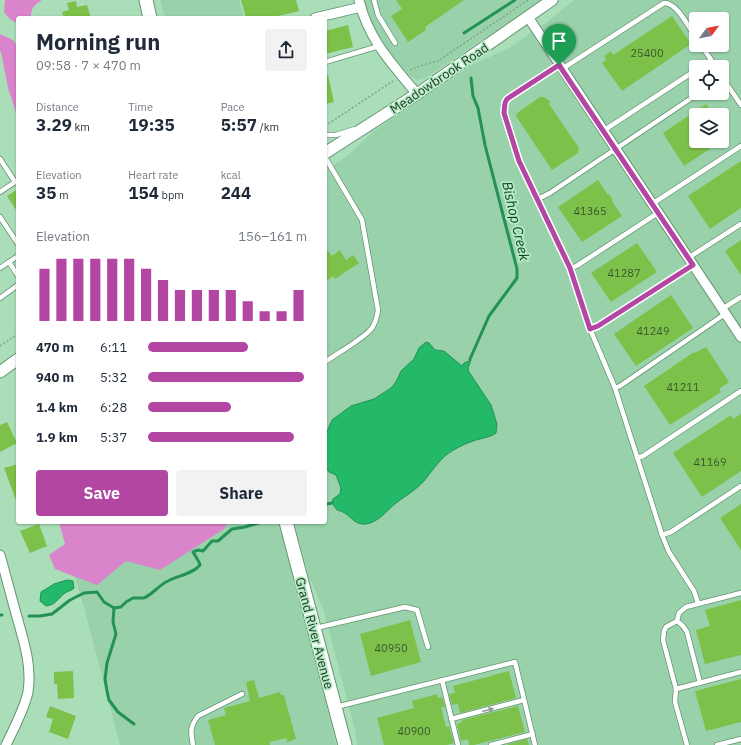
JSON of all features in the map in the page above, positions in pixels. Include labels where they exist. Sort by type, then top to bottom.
[{"type":"main road","points":[[146,0],[150,16]]},
{"type":"main road","name":"Grand River Avenue","points":[[287,524],[345,745]]},
{"type":"street","name":"Meadowbrook Road","points":[[327,152],[417,94],[552,0]]},
{"type":"street","points":[[321,16],[360,3],[368,28],[379,46],[417,94]]},
{"type":"street","points":[[528,17],[741,337]]},
{"type":"street","points":[[0,372],[16,360]]},
{"type":"street","points":[[0,555],[26,650],[29,667],[29,682],[26,698],[6,745]]},
{"type":"lane","points":[[374,0],[378,15],[395,43]]},
{"type":"lane","points":[[689,28],[676,8],[669,3],[664,3],[507,99],[504,108],[505,119],[519,161],[570,268],[590,329],[615,388],[662,535],[669,552],[694,591],[698,603]]},
{"type":"lane","points":[[327,61],[379,46]]},
{"type":"lane","points":[[706,52],[711,60]]},
{"type":"lane","points":[[603,131],[689,75]]},
{"type":"lane","points":[[729,87],[741,105]]},
{"type":"lane","points":[[538,199],[550,193],[689,100]]},
{"type":"lane","points":[[327,135],[336,135],[368,126]]},
{"type":"lane","points":[[652,204],[741,146]]},
{"type":"lane","points":[[0,159],[16,180]]},
{"type":"lane","points":[[327,160],[362,220],[378,310],[375,321],[368,332],[327,361]]},
{"type":"lane","points":[[0,192],[16,182]]},
{"type":"lane","points":[[570,268],[578,265],[658,213]]},
{"type":"lane","points":[[0,217],[16,241]]},
{"type":"lane","points":[[590,329],[598,326],[741,224]]},
{"type":"lane","points":[[0,268],[16,257]]},
{"type":"lane","points":[[9,262],[16,273]]},
{"type":"lane","points":[[0,298],[16,286]]},
{"type":"lane","points":[[615,388],[620,386],[724,312],[741,297]]},
{"type":"lane","points":[[637,458],[643,456],[741,391]]},
{"type":"lane","points":[[662,535],[670,532],[741,486]]},
{"type":"lane","points":[[687,745],[675,702],[676,689],[662,640],[662,635],[666,627],[677,621],[679,613],[686,607],[741,593]]},
{"type":"lane","points":[[314,628],[405,607],[417,610],[428,647]]},
{"type":"lane","points":[[677,621],[684,626],[687,632],[700,683]]},
{"type":"lane","points":[[335,708],[515,662],[535,745]]},
{"type":"lane","points":[[676,689],[741,672]]},
{"type":"lane","points":[[442,680],[458,745]]},
{"type":"lane","points":[[194,745],[190,730],[193,722],[198,716],[242,694]]},
{"type":"lane","points":[[452,719],[524,700]]},
{"type":"lane","points":[[491,745],[533,734]]},
{"type":"lane","points":[[717,745],[741,738]]},
{"type":"path","points":[[327,125],[418,66],[438,61],[528,0]]},
{"type":"path","points":[[0,346],[16,335]]},
{"type":"shaded area","points":[[5,0],[42,0],[34,6],[31,16],[16,16],[16,22],[8,17],[4,12]]},
{"type":"shaded area","points":[[160,0],[239,0],[243,16],[164,16]]},
{"type":"shaded area","points":[[364,0],[541,0],[425,78],[416,80],[410,76],[394,58],[377,34],[369,18]]},
{"type":"shaded area","points":[[574,0],[741,0],[741,745],[357,745],[355,730],[323,608],[309,577],[295,524],[327,524],[327,170],[347,156],[374,131],[474,64],[509,48],[547,22]]},
{"type":"shaded area","points":[[0,34],[13,40],[16,44],[16,113],[8,88],[0,51]]},
{"type":"shaded area","points":[[426,342],[429,343],[435,350],[444,351],[462,366],[464,363],[471,360],[468,368],[469,372],[491,405],[497,424],[496,433],[466,444],[449,453],[440,461],[421,484],[396,503],[379,519],[366,524],[358,523],[345,513],[337,510],[332,503],[333,499],[340,494],[341,488],[336,475],[327,469],[327,431],[332,420],[351,406],[374,399],[391,388],[396,382],[401,371],[414,359],[419,348]]},
{"type":"shaded area","points":[[60,524],[279,524],[308,630],[336,745],[120,745],[85,611]]},
{"type":"shaded area","points":[[60,524],[227,524],[224,529],[160,570],[126,561],[97,585],[55,569],[49,555],[65,544]]},
{"type":"shaded area","points":[[67,580],[73,581],[74,588],[65,593],[55,603],[46,606],[40,601],[41,592],[54,584]]},
{"type":"building","points":[[241,0],[296,0],[299,11],[278,16],[245,16]]},
{"type":"building","points":[[396,0],[464,0],[425,27],[426,30],[408,42],[391,16],[402,9]]},
{"type":"building","points":[[76,1],[77,7],[87,5],[90,16],[63,16],[62,12],[69,10],[67,3]]},
{"type":"building","points":[[672,16],[689,41],[689,45],[622,91],[602,63],[606,60],[604,56],[611,51],[613,55]]},
{"type":"building","points":[[348,25],[353,47],[327,54],[327,30]]},
{"type":"building","points":[[327,75],[328,75],[334,102],[327,104]]},
{"type":"building","points":[[540,97],[544,97],[551,102],[549,104],[579,148],[578,153],[552,170],[516,116],[517,113]]},
{"type":"building","points":[[706,104],[709,108],[700,108]]},
{"type":"building","points":[[689,115],[689,148],[711,148],[684,166],[663,133]]},
{"type":"building","points":[[741,161],[741,208],[710,229],[688,196]]},
{"type":"building","points":[[598,180],[613,200],[612,201],[622,216],[582,242],[558,207]]},
{"type":"building","points":[[16,190],[16,210],[7,196]]},
{"type":"building","points":[[741,240],[741,275],[725,251]]},
{"type":"building","points":[[637,243],[657,272],[611,302],[591,273]]},
{"type":"building","points":[[327,250],[332,256],[340,250],[346,260],[353,255],[359,263],[335,279],[333,276],[327,280]]},
{"type":"building","points":[[671,295],[693,328],[636,366],[614,334]]},
{"type":"building","points":[[706,347],[729,382],[719,389],[721,392],[670,425],[644,386],[694,352],[695,353]]},
{"type":"building","points":[[741,414],[741,471],[702,497],[673,453],[731,415],[733,419]]},
{"type":"building","points":[[7,422],[16,444],[0,452],[0,425]]},
{"type":"building","points":[[16,465],[16,500],[4,468]]},
{"type":"building","points":[[741,504],[741,550],[720,518]]},
{"type":"building","points":[[39,524],[47,546],[30,553],[20,531]]},
{"type":"building","points":[[741,600],[741,655],[705,664],[696,630],[710,626],[705,610]]},
{"type":"building","points":[[410,620],[421,662],[371,676],[360,634]]},
{"type":"building","points":[[73,671],[74,698],[58,699],[57,684],[54,684],[54,672]]},
{"type":"building","points":[[509,671],[516,698],[460,713],[458,704],[452,705],[449,694],[455,693],[453,686]]},
{"type":"building","points":[[741,679],[741,722],[706,731],[695,691]]},
{"type":"building","points":[[254,680],[259,698],[280,692],[281,695],[284,695],[296,739],[287,742],[286,738],[270,742],[270,745],[215,745],[208,720],[226,715],[224,708],[250,701],[246,682]]},
{"type":"building","points":[[437,694],[438,698],[442,697],[445,707],[441,707],[446,727],[449,726],[454,743],[447,745],[384,745],[377,718],[414,708],[412,701]]},
{"type":"building","points":[[50,706],[76,716],[68,739],[49,732],[53,719],[46,717]]},
{"type":"building","points":[[518,706],[525,732],[474,745],[469,745],[468,739],[461,741],[457,724],[462,722],[462,720]]},
{"type":"building","points":[[527,739],[529,745],[506,745]]},
{"type":"waterway","name":"Bishop Creek","points":[[464,33],[515,0]]},
{"type":"waterway","name":"Bishop Creek","points":[[470,359],[489,316],[517,278],[517,269],[485,145],[478,108],[473,96],[471,78]]},
{"type":"waterway","name":"Bishop Creek","points":[[327,504],[332,503]]},
{"type":"waterway","name":"Bishop Creek","points":[[29,616],[52,614],[70,600],[84,593],[97,592],[104,602],[114,608],[121,607],[133,598],[144,598],[172,579],[189,573],[197,568],[200,565],[193,552],[198,550],[203,551],[212,541],[218,541],[232,529],[255,524]]},
{"type":"waterway","points":[[114,608],[113,622],[116,634],[107,663],[105,679],[107,691],[109,700],[118,712],[134,724]]},
{"type":"route","points":[[559,65],[693,265],[598,326],[590,329],[570,268],[519,161],[504,113],[507,99],[559,65]]}]
